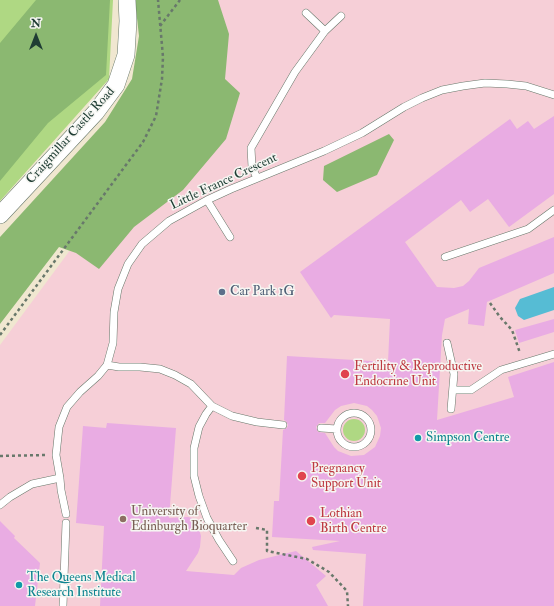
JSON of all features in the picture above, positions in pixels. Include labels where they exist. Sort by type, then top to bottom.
[{"type":"street","name":"Craigmillar Castle Road","points":[[0,215],[96,112],[116,85],[126,55],[128,21],[127,0]]},
{"type":"lane","points":[[306,12],[324,31]]},
{"type":"lane","points":[[257,178],[252,167],[251,148],[295,72],[324,31],[341,16]]},
{"type":"lane","name":"Little France Crescent","points":[[66,514],[56,455],[59,427],[67,407],[80,392],[98,376],[107,364],[113,343],[114,312],[118,289],[128,264],[142,244],[169,221],[207,200],[324,151],[362,133],[410,104],[442,90],[485,83],[526,86],[554,95]]},
{"type":"lane","points":[[207,200],[230,237]]},
{"type":"lane","points":[[445,257],[528,229],[554,210]]},
{"type":"lane","points":[[447,343],[454,374],[451,409]]},
{"type":"lane","points":[[453,390],[471,390],[501,370],[554,354]]},
{"type":"lane","points":[[107,364],[119,367],[140,366],[160,369],[192,384],[212,406],[232,416],[257,422],[283,425]]},
{"type":"lane","points":[[212,406],[199,427],[194,448],[194,476],[207,518],[233,561]]},
{"type":"lane","points":[[352,413],[364,416],[368,420],[371,431],[370,437],[366,442],[356,447],[344,444],[340,440],[337,429],[341,418],[352,413]]},
{"type":"lane","points":[[321,428],[337,429]]},
{"type":"lane","points":[[0,504],[32,484],[60,478]]},
{"type":"lane","points":[[63,606],[66,523]]},
{"type":"path","points":[[0,334],[143,142],[156,116],[162,79],[163,57],[158,0]]},
{"type":"path","points":[[160,26],[180,0]]},
{"type":"path","points":[[490,303],[512,330],[523,363]]},
{"type":"path","points":[[0,456],[56,455]]},
{"type":"path","points":[[256,528],[267,530],[267,551],[307,559],[329,572],[347,591],[348,606]]},
{"type":"shaded area","points":[[194,0],[554,0],[554,606],[0,606],[0,345],[147,146]]},
{"type":"green space","points":[[0,0],[113,0],[109,79],[0,201]]},
{"type":"green space","points":[[36,0],[110,0],[106,75],[48,123],[0,181],[0,43]]},
{"type":"green space","points":[[135,0],[218,0],[229,34],[225,79],[240,93],[226,139],[183,190],[134,227],[99,269],[76,253],[59,247],[0,324],[0,237],[105,122],[132,79],[139,36]]},
{"type":"green space","points":[[389,134],[394,140],[377,175],[337,192],[323,180],[324,166]]},
{"type":"green space","points":[[354,419],[362,422],[365,430],[362,438],[354,441],[346,438],[343,430],[346,422]]},
{"type":"water","points":[[554,287],[554,310],[524,320],[518,316],[515,308],[520,299]]},
{"type":"building","points":[[554,116],[554,194],[509,227],[488,199],[470,212],[461,200],[405,242],[437,287],[454,288],[463,286],[479,268],[554,237],[554,273],[487,302],[484,326],[468,324],[469,309],[445,319],[442,335],[437,420],[514,397],[508,377],[554,362],[554,606],[363,606],[366,554],[313,550],[312,547],[340,541],[272,537],[274,501],[279,501],[283,430],[287,428],[288,425],[284,420],[287,356],[388,362],[390,319],[334,315],[331,318],[300,272],[510,119],[517,129],[528,121],[534,129]],"holes":[[[354,403],[367,406],[377,416],[381,428],[380,436],[375,447],[364,455],[351,456],[338,451],[325,433],[318,432],[316,427],[319,423],[325,423],[335,410],[341,406]]]},
{"type":"building","points":[[554,319],[554,332],[519,343],[515,330]]},
{"type":"building","name":"University of Edinburgh Bioquarter","points":[[107,423],[176,428],[169,518],[192,518],[198,525],[201,536],[198,553],[186,571],[234,575],[241,568],[259,560],[296,551],[326,576],[316,585],[328,606],[100,606],[104,526],[76,523],[83,426],[106,428]]},
{"type":"building","name":"The Queens Medical Research Institute","points":[[0,521],[15,536],[14,538],[40,563],[35,606],[0,606]]},
{"type":"place","name":"Car Park 1G","points":[[222,292]]},
{"type":"place","name":"Fertility & Reproductive Endocrine Unit","points":[[345,374]]},
{"type":"place","name":"Simpson Centre","points":[[418,438]]},
{"type":"place","name":"Pregnancy Support Unit","points":[[302,476]]},
{"type":"place","name":"University of Edinburgh Bioquarter","points":[[123,519]]},
{"type":"place","name":"Lothian Birth Centre","points":[[311,521]]},
{"type":"place","name":"The Queens Medical Research Institute","points":[[19,585]]}]
